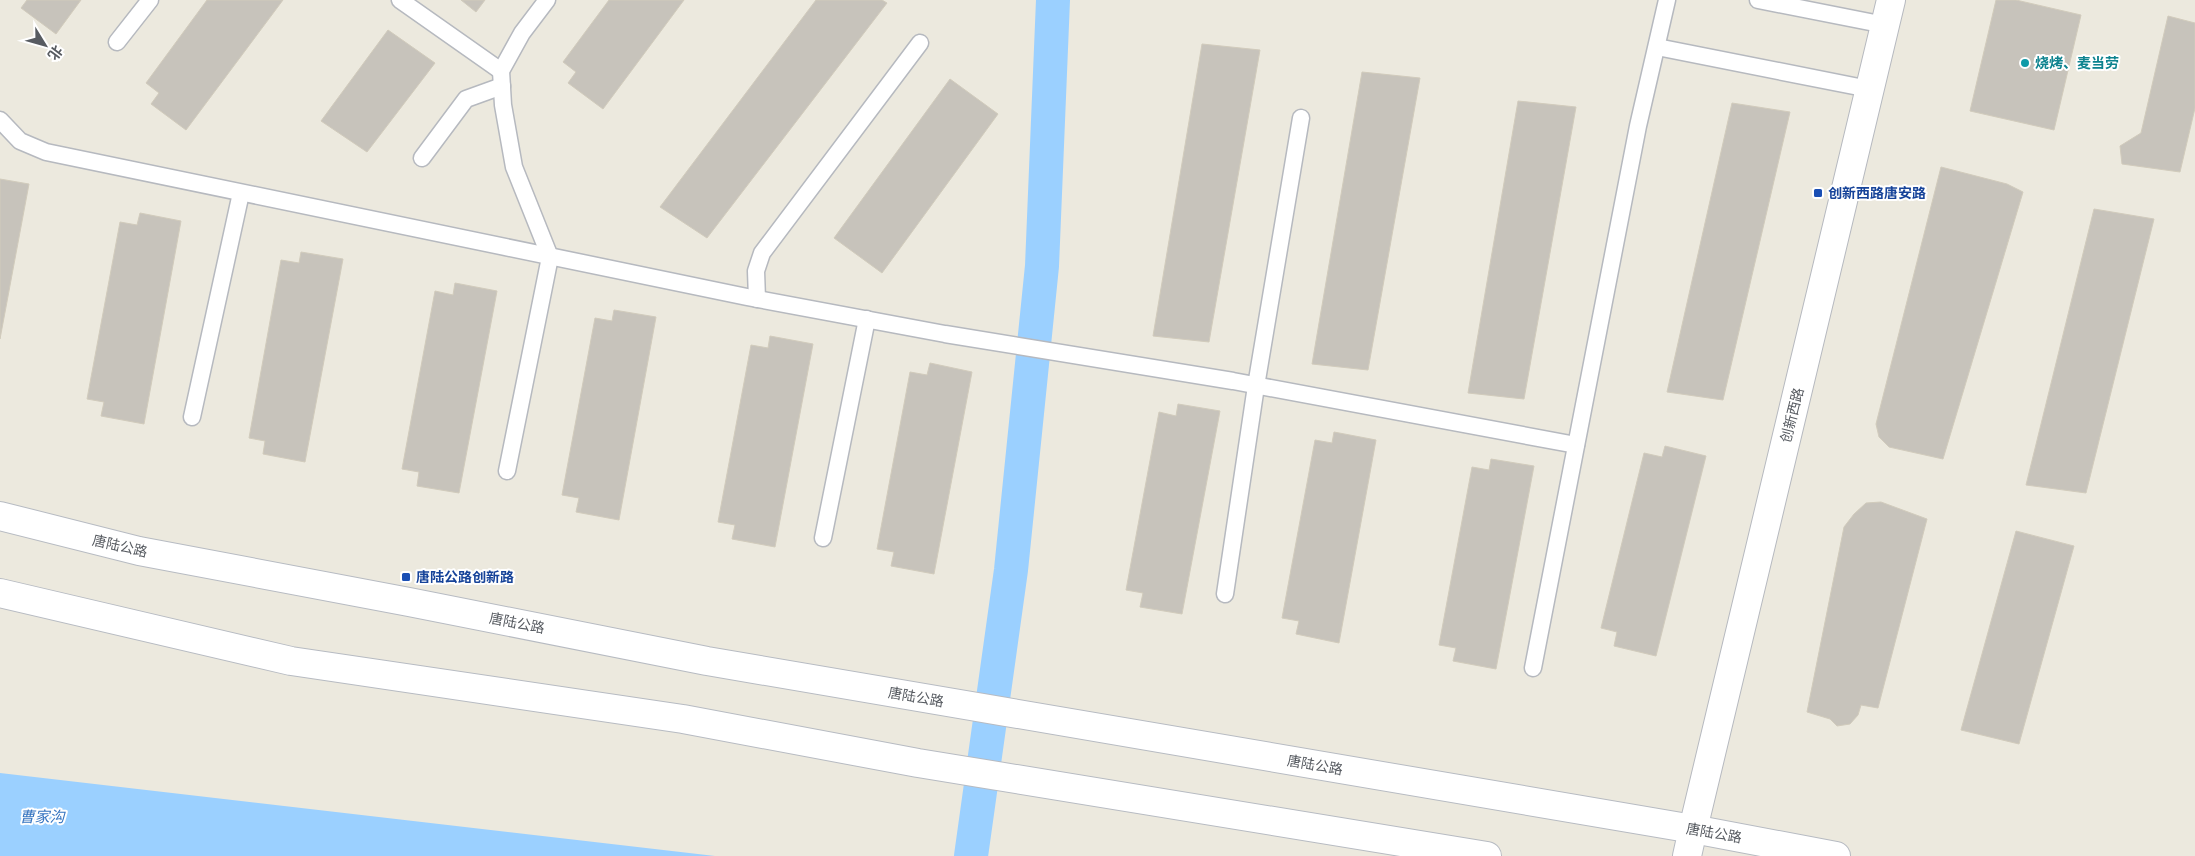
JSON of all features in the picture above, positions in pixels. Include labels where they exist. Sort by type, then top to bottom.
[{"type":"main road","name":"创新西路","points":[[1687,856],[1888,12]]},
{"type":"main road","name":"唐陆公路","points":[[0,516],[139,552],[409,602],[707,661],[1692,829],[1836,856]]},
{"type":"main road","points":[[0,593],[291,661],[683,719],[918,763],[1487,856]]},
{"type":"lane","points":[[117,42],[150,0]]},
{"type":"lane","points":[[400,0],[501,79]]},
{"type":"lane","points":[[507,471],[550,257],[514,167],[503,105],[501,79],[522,33],[547,0]]},
{"type":"lane","points":[[1533,668],[1638,126],[1668,0]]},
{"type":"lane","points":[[1758,0],[1888,12]]},
{"type":"lane","points":[[756,299],[756,270],[762,253],[920,43]]},
{"type":"lane","points":[[1656,47],[1869,89]]},
{"type":"lane","points":[[422,158],[466,99],[501,79]]},
{"type":"lane","points":[[1225,594],[1256,386],[1301,118]]},
{"type":"lane","points":[[0,120],[20,141],[46,152],[550,257],[756,299],[945,334],[1256,386],[1576,446]]},
{"type":"lane","points":[[192,417],[241,192]]},
{"type":"lane","points":[[823,538],[867,319]]},
{"type":"water","name":"曹家沟","points":[[0,773],[715,856],[0,856]]},
{"type":"building","points":[[27,0],[81,0],[56,34],[21,8]]},
{"type":"building","points":[[207,0],[283,0],[186,130],[151,104],[159,93],[146,83]]},
{"type":"building","points":[[461,0],[485,0],[476,12]]},
{"type":"building","points":[[609,0],[684,0],[603,109],[568,83],[576,72],[563,62]]},
{"type":"building","points":[[816,0],[882,0],[887,3],[707,238],[660,207]]},
{"type":"building","name":"烧烤、麦当劳","points":[[1996,0],[2016,0],[2081,15],[2054,130],[1970,111]]},
{"type":"building","points":[[2168,16],[2195,23],[2195,108],[2180,172],[2122,164],[2120,146],[2141,133]]},
{"type":"building","points":[[388,30],[435,63],[367,152],[321,121]]},
{"type":"building","points":[[1202,44],[1260,50],[1209,342],[1153,336]]},
{"type":"building","points":[[1362,72],[1420,78],[1368,370],[1312,364]]},
{"type":"building","points":[[950,79],[998,114],[882,273],[834,238]]},
{"type":"building","points":[[1518,101],[1576,107],[1524,399],[1468,393]]},
{"type":"building","points":[[1732,103],[1790,112],[1723,400],[1667,392]]},
{"type":"building","points":[[1941,167],[2007,184],[2023,192],[1943,459],[1889,447],[1879,437],[1876,424]]},
{"type":"building","points":[[0,179],[29,184],[0,339]]},
{"type":"building","points":[[2094,209],[2154,219],[2086,493],[2026,485]]},
{"type":"building","points":[[140,213],[181,221],[144,424],[101,416],[104,402],[87,399],[120,222],[137,225]]},
{"type":"building","points":[[301,252],[343,259],[305,462],[263,454],[265,441],[249,438],[281,260],[299,263]]},
{"type":"building","points":[[455,283],[497,291],[459,493],[417,486],[419,472],[402,469],[435,291],[453,295]]},
{"type":"building","points":[[614,310],[656,317],[619,520],[576,512],[579,498],[562,495],[595,318],[612,321]]},
{"type":"building","points":[[770,336],[813,344],[775,547],[732,539],[735,525],[718,522],[751,345],[768,348]]},
{"type":"building","points":[[930,363],[972,372],[934,574],[891,566],[894,552],[877,549],[910,372],[927,375]]},
{"type":"building","points":[[1178,404],[1220,411],[1182,614],[1140,607],[1143,593],[1126,590],[1159,412],[1176,416]]},
{"type":"building","points":[[1334,432],[1376,440],[1339,643],[1296,634],[1299,621],[1282,618],[1315,440],[1332,443]]},
{"type":"building","points":[[1665,446],[1706,456],[1656,656],[1614,646],[1617,632],[1601,628],[1644,453],[1662,457]]},
{"type":"building","points":[[1491,459],[1534,466],[1496,669],[1453,661],[1456,648],[1439,645],[1472,467],[1489,470]]},
{"type":"building","points":[[1881,502],[1927,519],[1878,708],[1861,705],[1858,715],[1850,724],[1837,726],[1830,719],[1807,712],[1844,527],[1866,503]]},
{"type":"building","points":[[2016,531],[2074,546],[2019,744],[1961,730]]},
{"type":"waterway","points":[[971,856],[1011,570],[1042,266],[1053,0]]},
{"type":"place","name":"烧烤、麦当劳","points":[[2025,63]]},
{"type":"place","name":"创新西路唐安路","points":[[1818,193]]},
{"type":"place","name":"唐陆公路创新路","points":[[406,577]]}]
